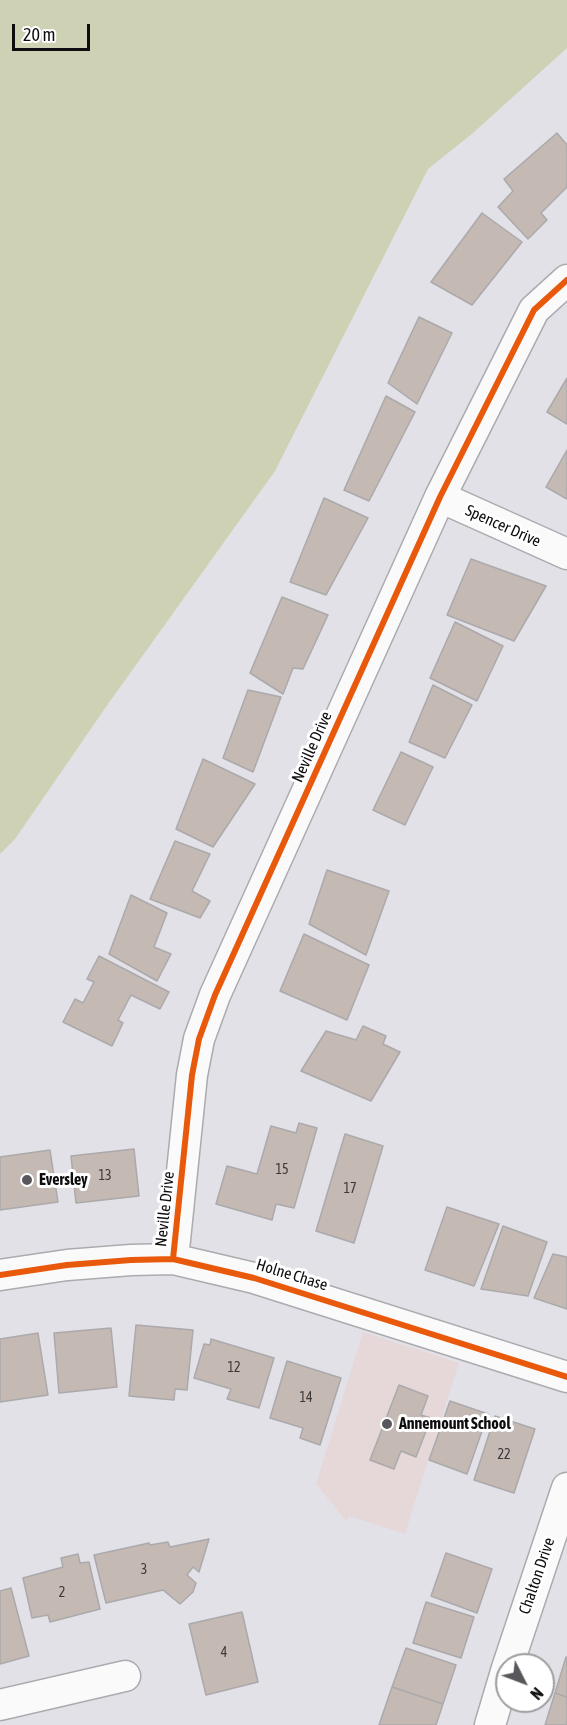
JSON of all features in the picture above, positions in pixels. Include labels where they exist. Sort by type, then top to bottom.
[{"type":"street","name":"Neville Drive","points":[[173,1259],[192,1076],[199,1039],[215,995],[440,497],[534,310],[567,280]]},
{"type":"street","name":"Spencer Drive","points":[[440,497],[567,555]]},
{"type":"street","name":"Holne Chase","points":[[0,1275],[68,1264],[173,1259],[264,1281],[567,1377]]},
{"type":"street","name":"Chalton Drive","points":[[513,1653],[567,1488]]},
{"type":"street","points":[[0,1705],[125,1676]]},
{"type":"street","name":"Chalton Drive","points":[[490,1725],[495,1709]]},
{"type":"shaded area","name":"Annemount School","points":[[363,1332],[459,1363],[405,1534],[349,1516],[347,1522],[316,1484]]},
{"type":"green space","points":[[0,0],[567,0],[567,48],[473,133],[428,169],[275,471],[108,704],[15,839],[0,854]]},
{"type":"building","points":[[557,133],[567,145],[567,187],[541,213],[547,220],[528,239],[498,207],[513,191],[504,179]]},
{"type":"building","points":[[482,213],[522,242],[472,305],[431,282]]},
{"type":"building","points":[[419,317],[452,333],[417,404],[388,383]]},
{"type":"building","points":[[567,378],[567,424],[547,412]]},
{"type":"building","points":[[386,396],[415,412],[369,501],[344,490]]},
{"type":"building","points":[[567,450],[567,499],[546,487]]},
{"type":"building","points":[[324,498],[368,518],[326,595],[290,582]]},
{"type":"building","points":[[471,559],[546,586],[514,641],[447,615]]},
{"type":"building","points":[[282,597],[328,615],[303,669],[293,668],[283,694],[250,673]]},
{"type":"building","points":[[455,622],[503,646],[477,701],[430,678]]},
{"type":"building","points":[[433,685],[472,705],[445,758],[409,742]]},
{"type":"building","points":[[248,690],[281,697],[253,772],[223,758]]},
{"type":"building","points":[[401,752],[433,767],[405,825],[373,810]]},
{"type":"building","points":[[203,759],[255,784],[213,847],[176,829]]},
{"type":"building","points":[[175,841],[210,854],[192,891],[210,901],[200,918],[150,899]]},
{"type":"building","points":[[327,870],[389,891],[366,955],[309,924]]},
{"type":"building","points":[[131,895],[167,913],[154,947],[171,954],[157,981],[109,954]]},
{"type":"building","points":[[304,934],[369,965],[347,1020],[280,991]]},
{"type":"building","points":[[99,956],[169,992],[160,1009],[131,995],[118,1020],[123,1023],[112,1046],[63,1022],[75,999],[83,1003],[94,982],[87,979]]},
{"type":"building","points":[[363,1026],[386,1036],[383,1044],[400,1052],[371,1101],[301,1071],[326,1031],[356,1040]]},
{"type":"building","points":[[299,1123],[317,1128],[294,1208],[276,1204],[272,1220],[216,1204],[227,1166],[257,1174],[271,1126],[296,1133]]},
{"type":"building","points":[[345,1134],[383,1146],[354,1243],[316,1231]]},
{"type":"building","points":[[134,1149],[139,1196],[76,1203],[71,1156]]},
{"type":"building","name":"Eversley","points":[[50,1150],[58,1202],[0,1210],[0,1157]]},
{"type":"building","points":[[447,1207],[499,1224],[474,1286],[425,1270]]},
{"type":"building","points":[[503,1226],[547,1242],[528,1296],[481,1289]]},
{"type":"building","points":[[553,1254],[567,1257],[567,1309],[534,1298]]},
{"type":"building","points":[[136,1325],[193,1330],[187,1390],[175,1389],[174,1400],[129,1396]]},
{"type":"building","points":[[111,1328],[117,1387],[59,1393],[54,1333]]},
{"type":"building","points":[[38,1333],[48,1395],[0,1402],[0,1339]]},
{"type":"building","points":[[211,1339],[274,1358],[259,1408],[227,1399],[231,1389],[194,1378],[204,1344],[210,1345]]},
{"type":"building","points":[[287,1361],[341,1378],[320,1445],[300,1438],[303,1428],[270,1418]]},
{"type":"building","points":[[399,1385],[428,1396],[421,1415],[431,1418],[416,1457],[401,1451],[394,1469],[370,1460]]},
{"type":"building","points":[[450,1401],[488,1414],[467,1474],[429,1460]]},
{"type":"building","points":[[495,1416],[535,1429],[514,1493],[474,1480]]},
{"type":"building","points":[[209,1539],[199,1572],[193,1567],[187,1575],[196,1583],[193,1592],[180,1604],[163,1590],[106,1603],[94,1555],[149,1543],[150,1545],[168,1542],[170,1547]]},
{"type":"building","points":[[446,1553],[492,1569],[477,1613],[431,1596]]},
{"type":"building","points":[[78,1554],[80,1563],[89,1562],[100,1609],[50,1622],[48,1615],[32,1618],[23,1578],[63,1567],[61,1558]]},
{"type":"building","points":[[11,1588],[29,1656],[0,1664],[0,1591]]},
{"type":"building","points":[[426,1602],[474,1617],[461,1658],[413,1643]]},
{"type":"building","points":[[242,1612],[258,1682],[206,1695],[189,1624]]},
{"type":"building","points":[[406,1648],[456,1665],[443,1704],[392,1687]]},
{"type":"building","points":[[566,1657],[567,1657],[567,1697],[555,1693]]},
{"type":"building","points":[[392,1687],[443,1704],[436,1725],[379,1725]]},
{"type":"building","points":[[555,1693],[567,1697],[567,1725],[545,1725],[549,1713],[555,1713]]},
{"type":"cycle path","points":[[173,1259],[192,1075],[199,1039],[215,995],[440,497],[534,310],[567,280]]},
{"type":"cycle path","points":[[0,1275],[67,1265],[173,1259],[254,1278],[567,1377]]},
{"type":"place","name":"Eversley","points":[[27,1180]]},
{"type":"place","name":"Annemount School","points":[[387,1424]]}]
